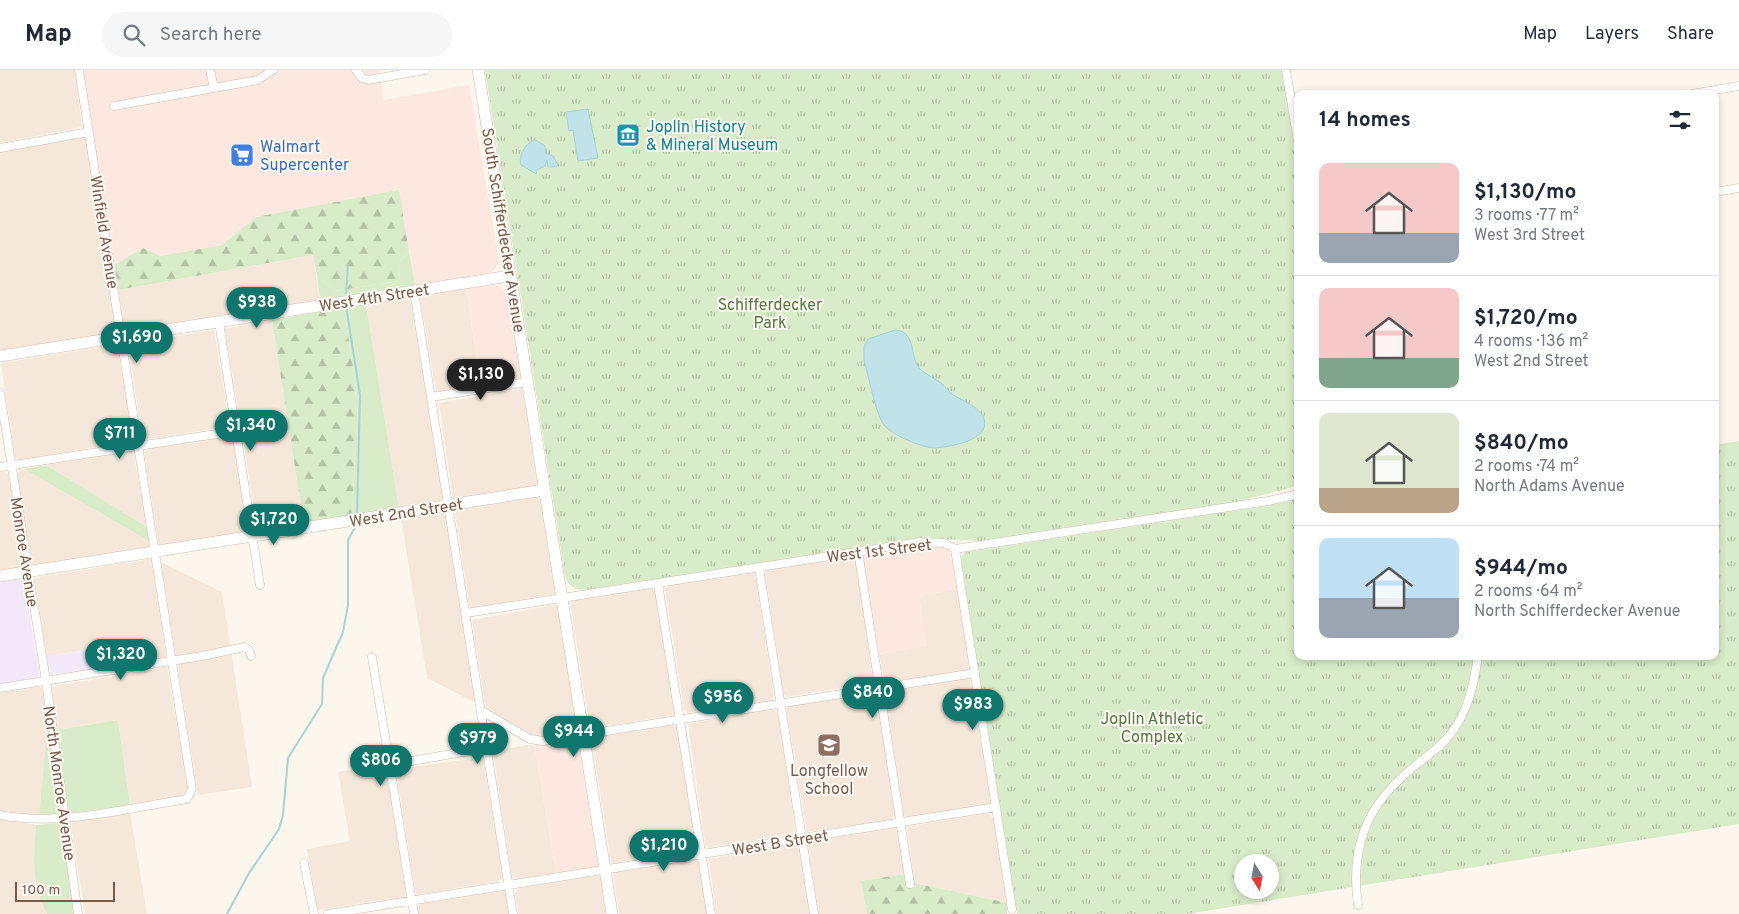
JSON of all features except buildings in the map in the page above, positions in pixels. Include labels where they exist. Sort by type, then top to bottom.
[{"type":"street","name":"Winfield Avenue","points":[[66,817],[187,798],[192,789],[79,70]]},
{"type":"street","points":[[210,70],[214,88]]},
{"type":"street","points":[[114,106],[258,80],[274,70]]},
{"type":"street","points":[[356,70],[362,78],[368,80],[424,70]]},
{"type":"street","name":"South Schifferdecker Avenue","points":[[478,70],[612,914]]},
{"type":"street","points":[[1286,70],[1294,117]]},
{"type":"street","points":[[1716,90],[1739,86]]},
{"type":"street","points":[[0,148],[89,132]]},
{"type":"street","points":[[1719,191],[1739,188]]},
{"type":"street","name":"West 4th Street","points":[[0,356],[510,276]]},
{"type":"street","points":[[414,291],[514,914]]},
{"type":"street","points":[[219,322],[260,585]]},
{"type":"street","points":[[431,397],[528,382]]},
{"type":"street","name":"Monroe Avenue","points":[[0,393],[46,681]]},
{"type":"street","points":[[0,467],[236,431]]},
{"type":"street","name":"West 2nd Street","points":[[0,576],[544,490]]},
{"type":"street","name":"West 1st Street","points":[[466,613],[858,551],[932,542],[944,542],[955,549],[1268,500],[1294,493]]},
{"type":"street","points":[[955,549],[1012,909]]},
{"type":"street","points":[[858,551],[910,884]]},
{"type":"street","points":[[759,568],[814,914]]},
{"type":"street","points":[[658,584],[711,914]]},
{"type":"street","points":[[0,688],[173,661],[244,647],[249,650],[251,656]]},
{"type":"street","points":[[372,657],[414,914]]},
{"type":"street","points":[[1358,905],[1356,865],[1359,846],[1372,811],[1390,789],[1440,746],[1450,734],[1462,714],[1472,691],[1477,660]]},
{"type":"street","points":[[482,711],[530,739],[543,741],[975,673]]},
{"type":"street","name":"North Monroe Avenue","points":[[46,681],[78,914]]},
{"type":"street","points":[[389,765],[486,748]]},
{"type":"street","name":"West B Street","points":[[328,914],[996,807]]},
{"type":"street","points":[[0,815],[32,819],[66,817]]},
{"type":"street","points":[[304,863],[314,914]]},
{"type":"shaded area","points":[[0,70],[75,70],[82,127],[0,143]]},
{"type":"shaded area","points":[[83,70],[379,70],[384,100],[469,85],[499,261],[498,265],[492,272],[488,273],[415,285],[399,191],[256,217],[222,245],[161,256],[143,249],[114,265]]},
{"type":"shaded area","points":[[83,137],[86,141],[116,330],[114,333],[0,351],[0,152]]},
{"type":"shaded area","points":[[313,255],[320,300],[129,330],[124,327],[118,290]]},
{"type":"shaded area","points":[[494,285],[502,287],[509,296],[520,360],[478,367],[466,288]]},
{"type":"shaded area","points":[[466,288],[478,367],[520,360],[521,379],[436,392],[420,297]]},
{"type":"shaded area","points":[[407,298],[411,302],[443,499],[399,509],[366,304]]},
{"type":"shaded area","points":[[272,320],[304,525],[258,531],[225,329]]},
{"type":"shaded area","points":[[214,330],[230,425],[145,439],[142,436],[128,344]]},
{"type":"shaded area","points":[[117,345],[132,441],[20,460],[15,458],[1,363]]},
{"type":"shaded area","points":[[523,389],[538,486],[453,499],[439,403]]},
{"type":"shaded area","points":[[228,435],[234,439],[247,532],[159,545],[144,452],[149,448]]},
{"type":"shaded area","points":[[131,451],[133,451],[147,527],[46,465]]},
{"type":"shaded area","points":[[24,469],[149,541],[148,547],[32,566],[17,475],[19,470]]},
{"type":"shaded area","points":[[3,471],[9,476],[22,569],[0,574],[0,472]]},
{"type":"shaded area","points":[[540,498],[555,594],[472,608],[469,604],[455,510]]},
{"type":"shaded area","points":[[440,512],[446,514],[476,703],[427,678],[401,519]]},
{"type":"shaded area","points":[[926,546],[941,546],[951,553],[958,589],[919,596],[927,646],[879,654],[863,557],[868,554]]},
{"type":"shaded area","points":[[849,557],[858,563],[873,682],[786,697],[783,693],[765,573],[768,570]]},
{"type":"shaded area","points":[[150,559],[166,656],[91,670],[88,650],[46,656],[35,578]]},
{"type":"shaded area","points":[[161,562],[222,592],[252,787],[198,795]]},
{"type":"shaded area","points":[[749,573],[754,574],[756,578],[774,697],[771,701],[687,713],[684,708],[665,589],[669,585]]},
{"type":"shaded area","points":[[22,579],[24,581],[39,674],[36,678],[0,684],[0,582]]},
{"type":"shaded area","points":[[651,588],[655,591],[675,714],[590,728],[570,601]]},
{"type":"shaded area","points":[[958,589],[969,669],[964,672],[885,682],[879,654],[926,646],[919,596]]},
{"type":"shaded area","points":[[558,605],[578,731],[542,738],[533,737],[491,713],[487,708],[472,620]]},
{"type":"shaded area","points":[[88,650],[91,670],[49,674],[46,656]]},
{"type":"shaded area","points":[[167,667],[188,788],[187,793],[181,796],[130,805],[118,720],[56,730],[50,687]]},
{"type":"shaded area","points":[[970,677],[991,802],[988,805],[906,817],[903,814],[885,691],[887,689]]},
{"type":"shaded area","points":[[40,687],[44,691],[52,740],[46,740],[39,816],[0,812],[0,693]]},
{"type":"shaded area","points":[[872,693],[878,697],[895,817],[889,820],[807,832],[786,708]]},
{"type":"shaded area","points":[[772,709],[778,714],[796,833],[708,848],[705,843],[688,724]]},
{"type":"shaded area","points":[[673,725],[679,730],[696,849],[692,852],[613,864],[592,741],[595,737]]},
{"type":"shaded area","points":[[576,739],[580,741],[599,864],[597,867],[556,873],[534,744]]},
{"type":"shaded area","points":[[534,744],[556,873],[516,879],[512,877],[493,751]]},
{"type":"shaded area","points":[[483,757],[503,879],[416,895],[396,771]]},
{"type":"shaded area","points":[[386,764],[406,895],[317,910],[307,849],[350,841],[338,772]]},
{"type":"shaded area","points":[[130,812],[147,914],[85,914],[71,824],[73,820]]},
{"type":"shaded area","points":[[988,813],[994,819],[1008,903],[914,883],[907,827]]},
{"type":"shaded area","points":[[0,819],[36,825],[34,854],[41,902],[47,914],[0,914]]},
{"type":"shaded area","points":[[894,828],[898,830],[905,874],[861,881],[867,914],[818,914],[808,844],[813,841]]},
{"type":"shaded area","points":[[797,844],[800,847],[810,914],[716,914],[709,859]]},
{"type":"shaded area","points":[[697,860],[700,864],[708,914],[619,914],[613,873]]},
{"type":"shaded area","points":[[600,875],[608,914],[519,914],[515,893],[519,888]]},
{"type":"shaded area","points":[[501,891],[506,893],[509,914],[418,914],[417,907],[420,904]]},
{"type":"green space","name":"Schifferdecker Park","points":[[485,70],[1284,70],[1294,131],[1294,487],[1228,504],[982,541],[921,538],[585,590],[570,585],[565,576]]},
{"type":"green space","points":[[399,190],[409,251],[400,261],[399,281],[335,291],[317,276],[313,255],[118,290],[114,265],[143,248],[161,256],[222,245],[256,217]]},
{"type":"green space","points":[[409,251],[415,285],[320,300],[317,276],[335,291],[399,281],[400,261]]},
{"type":"green space","points":[[366,304],[399,509],[352,516],[358,401],[344,308]]},
{"type":"green space","points":[[344,308],[358,401],[352,516],[304,525],[272,320]]},
{"type":"green space","name":"Joplin Athletic Complex","points":[[1739,441],[1739,824],[1279,899],[1187,914],[1017,914],[961,559],[962,555],[967,552],[1272,505],[1294,500],[1294,660],[1719,660],[1719,444]]},
{"type":"green space","points":[[46,465],[147,527],[149,541],[24,469]]},
{"type":"green space","points":[[118,720],[130,805],[71,813],[68,808],[56,730]]},
{"type":"green space","points":[[46,740],[52,740],[60,811],[55,815],[39,816]]},
{"type":"green space","points":[[58,823],[62,827],[75,914],[47,914],[36,882],[34,848],[36,825]]},
{"type":"green space","points":[[905,874],[914,883],[1008,903],[1007,914],[867,914],[861,881]]},
{"type":"water","points":[[588,109],[598,158],[578,161],[573,130],[569,131],[566,112]]},
{"type":"water","points":[[536,140],[545,146],[546,153],[553,156],[558,165],[556,167],[548,167],[547,160],[545,166],[537,170],[536,174],[521,165],[520,161],[526,146]]},
{"type":"water","points":[[895,330],[907,335],[915,360],[922,371],[941,383],[952,394],[975,407],[982,414],[985,426],[976,437],[959,444],[935,448],[900,437],[884,425],[872,394],[864,360],[864,347],[868,339]]},
{"type":"waterway","points":[[346,293],[348,266]]},
{"type":"waterway","points":[[346,305],[360,395],[357,514]]},
{"type":"waterway","points":[[227,914],[249,873],[279,829],[283,815],[288,758],[322,704],[323,678],[343,632],[348,605],[348,540],[357,524]]},
{"type":"place","name":"Joplin History & Mineral Museum","points":[[628,135]]},
{"type":"place","name":"Walmart Supercenter","points":[[242,155]]},
{"type":"place","name":"Longfellow School","points":[[829,745]]}]
